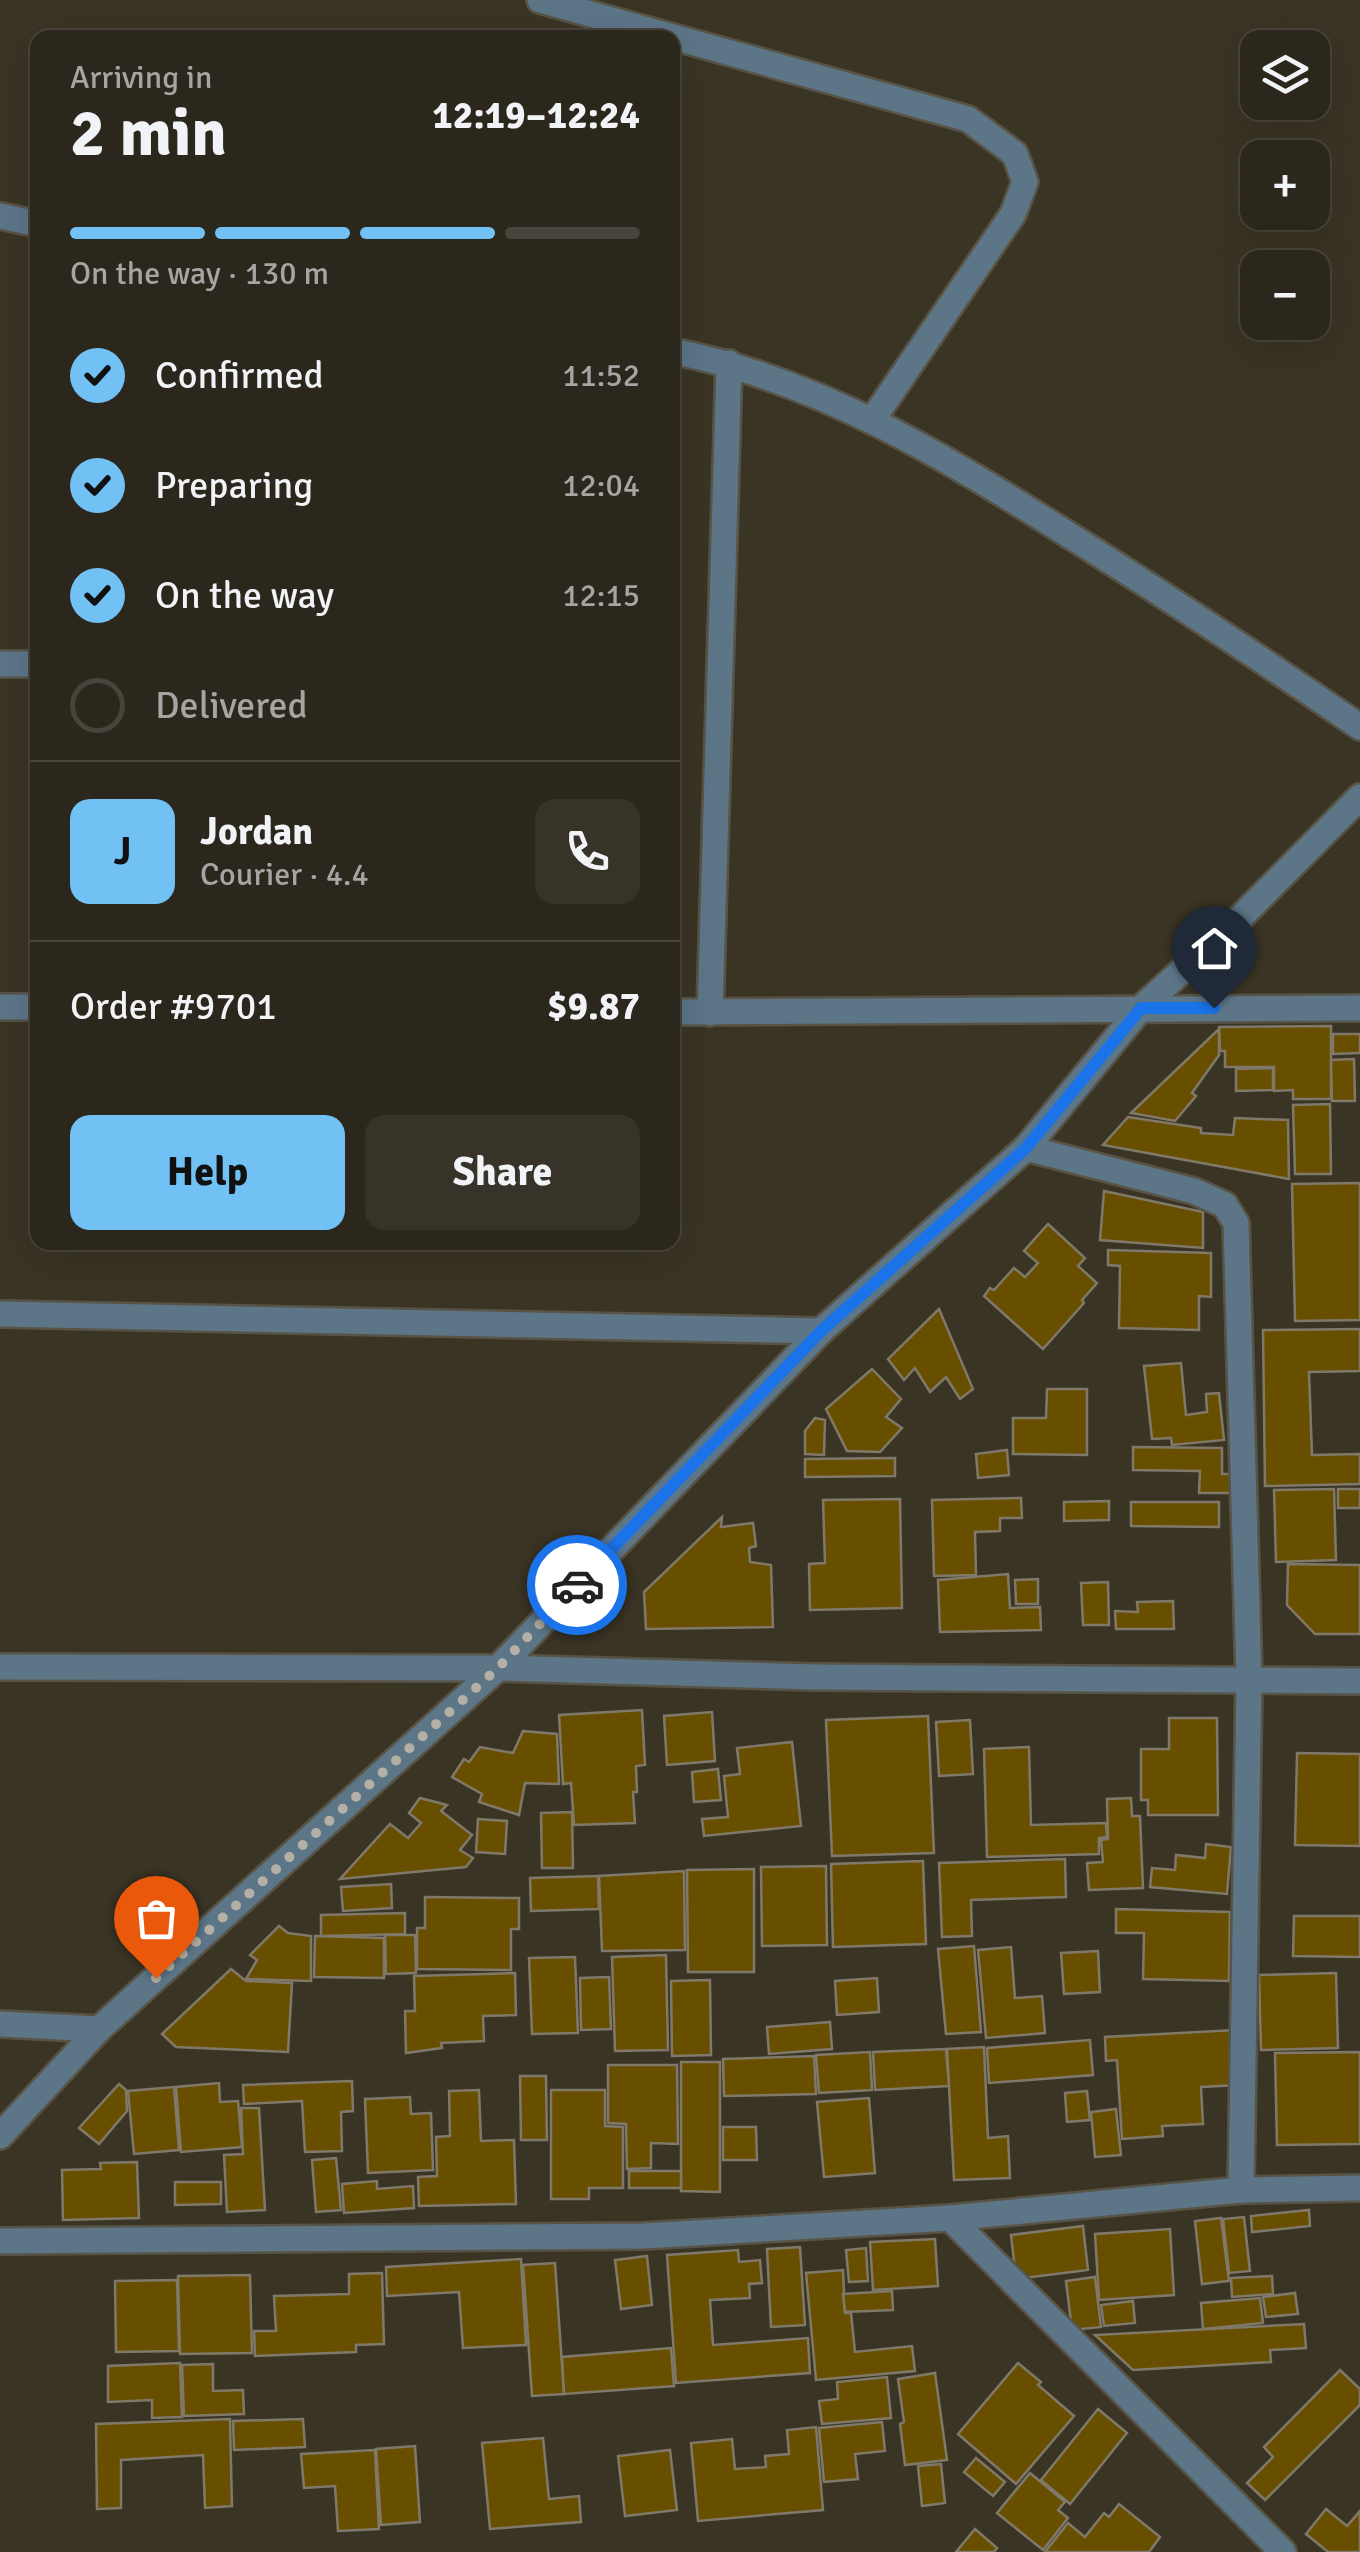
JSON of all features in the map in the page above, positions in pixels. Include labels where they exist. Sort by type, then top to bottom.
[{"type":"street","points":[[540,0],[648,30]]},
{"type":"street","points":[[680,39],[968,119],[1015,154],[1025,182],[1013,214],[873,419]]},
{"type":"street","points":[[0,216],[30,222]]},
{"type":"street","points":[[680,353],[730,362],[873,419],[1002,492],[1201,618],[1360,727]]},
{"type":"street","points":[[710,1013],[730,362]]},
{"type":"street","points":[[0,664],[30,664]]},
{"type":"street","points":[[0,2136],[99,2030],[498,1668],[821,1331],[1026,1148],[1141,1008],[1242,916],[1360,797]]},
{"type":"street","points":[[0,1007],[30,1007]]},
{"type":"street","points":[[680,1012],[1360,1008]]},
{"type":"street","points":[[1026,1148],[1194,1191],[1225,1206],[1236,1223],[1249,1679],[1241,2190]]},
{"type":"street","points":[[0,1314],[821,1331]]},
{"type":"street","points":[[0,1668],[498,1668],[816,1677],[1360,1680]]},
{"type":"street","points":[[0,2024],[99,2030]]},
{"type":"street","points":[[0,2241],[643,2236],[950,2218],[1241,2190],[1360,2188]]},
{"type":"street","points":[[950,2218],[1283,2552]]},
{"type":"building","points":[[1331,1026],[1331,1099],[1293,1099],[1293,1090],[1274,1091],[1274,1067],[1225,1067],[1225,1051],[1220,1051],[1219,1027]]},
{"type":"building","points":[[1219,1029],[1219,1055],[1192,1093],[1196,1096],[1175,1121],[1131,1113]]},
{"type":"building","points":[[1333,1034],[1360,1034],[1360,1053],[1333,1054]]},
{"type":"building","points":[[1354,1059],[1355,1101],[1332,1101],[1331,1060]]},
{"type":"building","points":[[1273,1068],[1273,1090],[1236,1091],[1236,1069]]},
{"type":"building","points":[[1330,1104],[1331,1174],[1295,1174],[1293,1105]]},
{"type":"building","points":[[1128,1117],[1201,1128],[1201,1133],[1233,1135],[1235,1118],[1288,1120],[1289,1179],[1103,1145]]},
{"type":"building","points":[[1360,1183],[1360,1320],[1295,1321],[1292,1184]]},
{"type":"building","points":[[1104,1191],[1203,1212],[1203,1248],[1100,1240]]},
{"type":"building","points":[[1048,1224],[1085,1258],[1078,1266],[1097,1283],[1043,1349],[984,1296],[1014,1268],[1025,1277],[1038,1263],[1024,1251]]},
{"type":"building","points":[[1108,1250],[1211,1253],[1211,1297],[1199,1296],[1199,1330],[1119,1328],[1120,1266],[1108,1265]]},
{"type":"building","points":[[939,1309],[973,1389],[960,1399],[946,1377],[930,1392],[915,1368],[904,1380],[888,1359]]},
{"type":"building","points":[[1360,1329],[1360,1371],[1309,1372],[1312,1455],[1360,1454],[1360,1484],[1265,1486],[1263,1330]]},
{"type":"building","points":[[1181,1363],[1186,1415],[1207,1412],[1206,1394],[1219,1393],[1224,1440],[1172,1445],[1171,1438],[1152,1439],[1144,1366]]},
{"type":"building","points":[[872,1369],[901,1399],[886,1417],[902,1428],[880,1452],[847,1451],[826,1409]]},
{"type":"building","points":[[1047,1389],[1087,1389],[1087,1455],[1013,1454],[1013,1418],[1046,1418]]},
{"type":"building","points":[[815,1418],[825,1420],[824,1455],[805,1454],[805,1431]]},
{"type":"building","points":[[1133,1447],[1222,1448],[1222,1474],[1239,1474],[1239,1493],[1199,1493],[1200,1471],[1133,1470]]},
{"type":"building","points":[[1007,1450],[1009,1475],[978,1478],[976,1454]]},
{"type":"building","points":[[895,1458],[895,1476],[805,1477],[805,1459]]},
{"type":"building","points":[[1334,1489],[1336,1560],[1276,1562],[1274,1490]]},
{"type":"building","points":[[1338,1489],[1360,1489],[1360,1508],[1338,1508]]},
{"type":"building","points":[[1021,1498],[1022,1518],[1000,1518],[1000,1531],[975,1532],[976,1575],[934,1576],[932,1500]]},
{"type":"building","points":[[900,1499],[902,1608],[810,1610],[809,1564],[825,1563],[823,1500]]},
{"type":"building","points":[[1109,1501],[1109,1520],[1064,1521],[1064,1502]]},
{"type":"building","points":[[1131,1502],[1219,1502],[1219,1527],[1131,1526]]},
{"type":"building","points":[[722,1517],[721,1527],[753,1523],[756,1546],[749,1548],[750,1562],[771,1565],[773,1627],[646,1629],[644,1592]]},
{"type":"building","points":[[1288,1564],[1360,1565],[1360,1634],[1315,1634],[1287,1605]]},
{"type":"building","points":[[1008,1574],[1010,1608],[1040,1607],[1041,1630],[940,1632],[938,1580]]},
{"type":"building","points":[[1038,1579],[1038,1604],[1016,1604],[1015,1580]]},
{"type":"building","points":[[1108,1582],[1109,1625],[1083,1625],[1081,1583]]},
{"type":"building","points":[[1173,1601],[1174,1629],[1116,1629],[1115,1611],[1138,1612],[1137,1602]]},
{"type":"building","points":[[642,1710],[645,1765],[636,1766],[635,1823],[574,1825],[571,1783],[563,1784],[559,1715]]},
{"type":"building","points":[[712,1712],[715,1761],[667,1765],[664,1716]]},
{"type":"building","points":[[928,1716],[934,1853],[832,1856],[826,1720]]},
{"type":"building","points":[[1169,1718],[1217,1718],[1218,1815],[1148,1815],[1148,1800],[1141,1800],[1141,1749],[1169,1749]]},
{"type":"building","points":[[970,1720],[973,1774],[939,1776],[936,1722]]},
{"type":"building","points":[[523,1731],[557,1734],[559,1784],[525,1783],[519,1815],[479,1802],[482,1794],[452,1777],[464,1759],[469,1762],[480,1747],[513,1753]]},
{"type":"building","points":[[792,1742],[801,1826],[704,1836],[702,1819],[728,1817],[724,1776],[740,1774],[737,1748]]},
{"type":"building","points":[[1029,1747],[1031,1825],[1106,1823],[1107,1837],[1099,1838],[1099,1854],[987,1857],[984,1749]]},
{"type":"building","points":[[1297,1753],[1360,1754],[1360,1846],[1295,1845]]},
{"type":"building","points":[[718,1769],[721,1800],[694,1802],[692,1772]]},
{"type":"building","points":[[420,1798],[447,1805],[441,1811],[472,1835],[460,1850],[473,1858],[466,1867],[340,1879],[390,1824],[408,1838],[421,1823],[409,1813]]},
{"type":"building","points":[[1131,1798],[1132,1816],[1140,1816],[1143,1888],[1089,1890],[1087,1863],[1103,1862],[1101,1840],[1108,1839],[1107,1799]]},
{"type":"building","points":[[572,1812],[573,1868],[542,1868],[541,1813]]},
{"type":"building","points":[[478,1819],[507,1821],[505,1854],[476,1852]]},
{"type":"building","points":[[1206,1844],[1231,1847],[1227,1894],[1150,1887],[1152,1868],[1175,1870],[1176,1855],[1205,1858]]},
{"type":"building","points":[[1065,1859],[1066,1897],[971,1900],[972,1936],[942,1937],[939,1863]]},
{"type":"building","points":[[923,1861],[926,1944],[833,1947],[831,1864]]},
{"type":"building","points":[[826,1866],[827,1945],[762,1946],[761,1867]]},
{"type":"building","points":[[754,1869],[754,1972],[688,1972],[687,1870]]},
{"type":"building","points":[[684,1871],[685,1950],[602,1951],[599,1876]]},
{"type":"building","points":[[598,1876],[599,1909],[531,1911],[530,1878]]},
{"type":"building","points":[[391,1884],[392,1908],[343,1911],[341,1887]]},
{"type":"building","points":[[425,1897],[519,1898],[519,1929],[511,1929],[511,1970],[417,1969],[417,1928],[425,1928]]},
{"type":"building","points":[[1116,1909],[1230,1912],[1229,1981],[1143,1979],[1144,1933],[1116,1933]]},
{"type":"building","points":[[405,1913],[405,1934],[321,1936],[321,1915]]},
{"type":"building","points":[[1294,1916],[1360,1916],[1360,1957],[1293,1956]]},
{"type":"building","points":[[279,1926],[288,1933],[311,1936],[311,1981],[246,1979],[257,1960],[250,1955]]},
{"type":"building","points":[[385,1935],[415,1935],[416,1973],[386,1974]]},
{"type":"building","points":[[315,1936],[384,1938],[384,1978],[314,1977]]},
{"type":"building","points":[[974,1946],[981,2032],[946,2034],[938,1949]]},
{"type":"building","points":[[1011,1947],[1015,1998],[1042,1996],[1045,2033],[986,2038],[978,1950]]},
{"type":"building","points":[[1098,1951],[1100,1992],[1064,1994],[1061,1953]]},
{"type":"building","points":[[666,1955],[668,2050],[615,2051],[612,1957]]},
{"type":"building","points":[[575,1957],[578,2033],[532,2034],[529,1958]]},
{"type":"building","points":[[231,1969],[246,1981],[292,1983],[288,2052],[176,2047],[162,2034]]},
{"type":"building","points":[[515,1973],[516,2015],[483,2016],[484,2041],[441,2043],[442,2048],[406,2053],[405,2011],[415,2011],[414,1976]]},
{"type":"building","points":[[1336,1973],[1338,2048],[1261,2050],[1259,1975]]},
{"type":"building","points":[[609,1977],[611,2029],[581,2030],[580,1978]]},
{"type":"building","points":[[877,1978],[879,2012],[837,2015],[835,1981]]},
{"type":"building","points":[[710,1980],[711,2055],[672,2056],[671,1981]]},
{"type":"building","points":[[830,2022],[832,2049],[769,2054],[767,2027]]},
{"type":"building","points":[[1235,2030],[1239,2085],[1201,2087],[1203,2124],[1162,2126],[1163,2136],[1122,2139],[1117,2060],[1106,2061],[1105,2037]]},
{"type":"building","points":[[1090,2040],[1093,2075],[989,2083],[987,2048]]},
{"type":"building","points":[[984,2047],[988,2138],[1008,2136],[1010,2178],[954,2180],[947,2049]]},
{"type":"building","points":[[946,2049],[949,2086],[875,2090],[873,2052]]},
{"type":"building","points":[[870,2052],[872,2090],[819,2093],[816,2055]]},
{"type":"building","points":[[1360,2052],[1360,2144],[1277,2145],[1275,2053]]},
{"type":"building","points":[[814,2056],[816,2094],[724,2096],[723,2059]]},
{"type":"building","points":[[681,2062],[720,2062],[720,2192],[681,2191]]},
{"type":"building","points":[[608,2065],[677,2065],[678,2144],[651,2143],[651,2168],[627,2169],[626,2124],[608,2123]]},
{"type":"building","points":[[520,2076],[546,2076],[547,2140],[521,2140]]},
{"type":"building","points":[[352,2081],[353,2111],[341,2112],[342,2151],[305,2152],[302,2101],[244,2104],[243,2085]]},
{"type":"building","points":[[219,2083],[220,2102],[238,2101],[242,2147],[181,2152],[176,2087]]},
{"type":"building","points":[[119,2084],[126,2090],[127,2111],[99,2144],[79,2128]]},
{"type":"building","points":[[174,2087],[179,2150],[134,2154],[128,2091]]},
{"type":"building","points":[[479,2090],[481,2141],[514,2140],[516,2204],[419,2206],[418,2177],[437,2176],[436,2137],[450,2136],[449,2091]]},
{"type":"building","points":[[551,2090],[605,2090],[605,2126],[623,2127],[623,2188],[589,2188],[589,2199],[551,2199]]},
{"type":"building","points":[[1087,2091],[1090,2120],[1067,2122],[1065,2093]]},
{"type":"building","points":[[410,2097],[411,2114],[431,2113],[433,2170],[368,2173],[365,2099]]},
{"type":"building","points":[[869,2098],[875,2173],[824,2177],[817,2102]]},
{"type":"building","points":[[241,2108],[259,2108],[265,2210],[227,2212],[224,2155],[243,2154]]},
{"type":"building","points":[[1116,2109],[1121,2155],[1095,2157],[1091,2112]]},
{"type":"building","points":[[723,2127],[756,2127],[757,2160],[723,2160]]},
{"type":"building","points":[[336,2158],[341,2210],[316,2212],[312,2160]]},
{"type":"building","points":[[137,2162],[139,2218],[63,2220],[62,2170],[101,2169],[100,2163]]},
{"type":"building","points":[[629,2171],[681,2171],[681,2188],[629,2188]]},
{"type":"building","points":[[377,2181],[377,2189],[413,2186],[414,2208],[344,2213],[342,2184]]},
{"type":"building","points":[[175,2182],[221,2182],[221,2204],[175,2205]]},
{"type":"building","points":[[1309,2210],[1310,2226],[1252,2232],[1251,2216]]},
{"type":"building","points":[[1244,2217],[1250,2271],[1229,2273],[1223,2219]]},
{"type":"building","points":[[1221,2218],[1229,2281],[1202,2284],[1195,2221]]},
{"type":"building","points":[[1083,2226],[1088,2270],[1016,2279],[1011,2235]]},
{"type":"building","points":[[1170,2229],[1174,2295],[1099,2300],[1095,2234]]},
{"type":"building","points":[[935,2239],[938,2286],[873,2290],[870,2242]]},
{"type":"building","points":[[800,2247],[805,2325],[771,2327],[767,2249]]},
{"type":"building","points":[[866,2248],[868,2281],[849,2282],[846,2250]]},
{"type":"building","points":[[738,2250],[739,2262],[760,2260],[762,2283],[749,2284],[750,2298],[710,2300],[713,2345],[808,2338],[810,2373],[676,2383],[667,2255]]},
{"type":"building","points":[[647,2256],[652,2305],[621,2309],[615,2260]]},
{"type":"building","points":[[521,2259],[526,2345],[463,2348],[459,2292],[387,2296],[386,2267]]},
{"type":"building","points":[[555,2263],[564,2394],[532,2396],[523,2265]]},
{"type":"building","points":[[843,2270],[845,2313],[851,2313],[855,2352],[912,2346],[915,2371],[816,2380],[806,2273]]},
{"type":"building","points":[[382,2273],[384,2344],[356,2345],[356,2352],[255,2356],[254,2331],[276,2331],[274,2296],[349,2294],[349,2274]]},
{"type":"building","points":[[250,2275],[252,2353],[180,2354],[178,2276]]},
{"type":"building","points":[[1272,2276],[1273,2294],[1232,2297],[1231,2278]]},
{"type":"building","points":[[1095,2277],[1101,2327],[1072,2330],[1066,2281]]},
{"type":"building","points":[[177,2280],[179,2351],[116,2352],[115,2281]]},
{"type":"building","points":[[892,2291],[893,2310],[845,2312],[843,2294]]},
{"type":"building","points":[[1295,2293],[1298,2314],[1266,2317],[1263,2297]]},
{"type":"building","points":[[1260,2298],[1263,2323],[1203,2329],[1201,2303]]},
{"type":"building","points":[[1133,2301],[1135,2323],[1104,2326],[1101,2305]]},
{"type":"building","points":[[1304,2324],[1306,2348],[1270,2350],[1271,2362],[1133,2370],[1095,2335]]},
{"type":"building","points":[[671,2348],[674,2386],[564,2394],[562,2357]]},
{"type":"building","points":[[180,2363],[182,2417],[152,2418],[152,2400],[108,2402],[108,2366]]},
{"type":"building","points":[[1018,2363],[1074,2416],[1016,2484],[958,2434]]},
{"type":"building","points":[[213,2364],[213,2391],[243,2390],[244,2414],[184,2416],[182,2365]]},
{"type":"building","points":[[1340,2370],[1360,2389],[1360,2405],[1265,2500],[1247,2483],[1273,2457],[1264,2447]]},
{"type":"building","points":[[935,2373],[947,2460],[905,2465],[898,2379]]},
{"type":"building","points":[[887,2377],[891,2418],[822,2424],[819,2401],[838,2399],[837,2382]]},
{"type":"building","points":[[1098,2409],[1127,2433],[1070,2504],[1041,2480]]},
{"type":"building","points":[[230,2419],[232,2506],[205,2508],[203,2455],[121,2460],[121,2508],[97,2509],[96,2424]]},
{"type":"building","points":[[303,2419],[305,2447],[234,2450],[233,2421]]},
{"type":"building","points":[[882,2422],[885,2451],[855,2454],[858,2479],[824,2482],[819,2428]]},
{"type":"building","points":[[816,2427],[823,2510],[698,2521],[691,2443],[732,2439],[735,2469],[766,2467],[765,2456],[789,2454],[787,2430]]},
{"type":"building","points":[[543,2438],[549,2499],[579,2496],[581,2522],[490,2529],[482,2443]]},
{"type":"building","points":[[415,2446],[420,2522],[381,2525],[376,2449]]},
{"type":"building","points":[[375,2450],[379,2529],[338,2531],[335,2486],[304,2488],[301,2454]]},
{"type":"building","points":[[670,2450],[677,2510],[625,2516],[618,2456]]},
{"type":"building","points":[[976,2458],[1005,2482],[993,2496],[964,2472]]},
{"type":"building","points":[[941,2464],[945,2503],[922,2506],[918,2466]]},
{"type":"building","points":[[1030,2473],[1065,2502],[1058,2510],[1068,2518],[1043,2550],[997,2513]]},
{"type":"building","points":[[1119,2504],[1160,2537],[1149,2552],[1045,2552],[1068,2523],[1085,2537],[1104,2513],[1109,2517]]},
{"type":"building","points":[[1326,2509],[1347,2526],[1360,2511],[1360,2552],[1328,2552],[1306,2534]]},
{"type":"building","points":[[975,2529],[997,2548],[994,2552],[956,2552]]},
{"type":"way so far","points":[[156,1978],[498,1668],[577,1585]]},
{"type":"route","points":[[577,1585],[821,1331],[1026,1148],[1141,1008],[1214,1008]]}]
